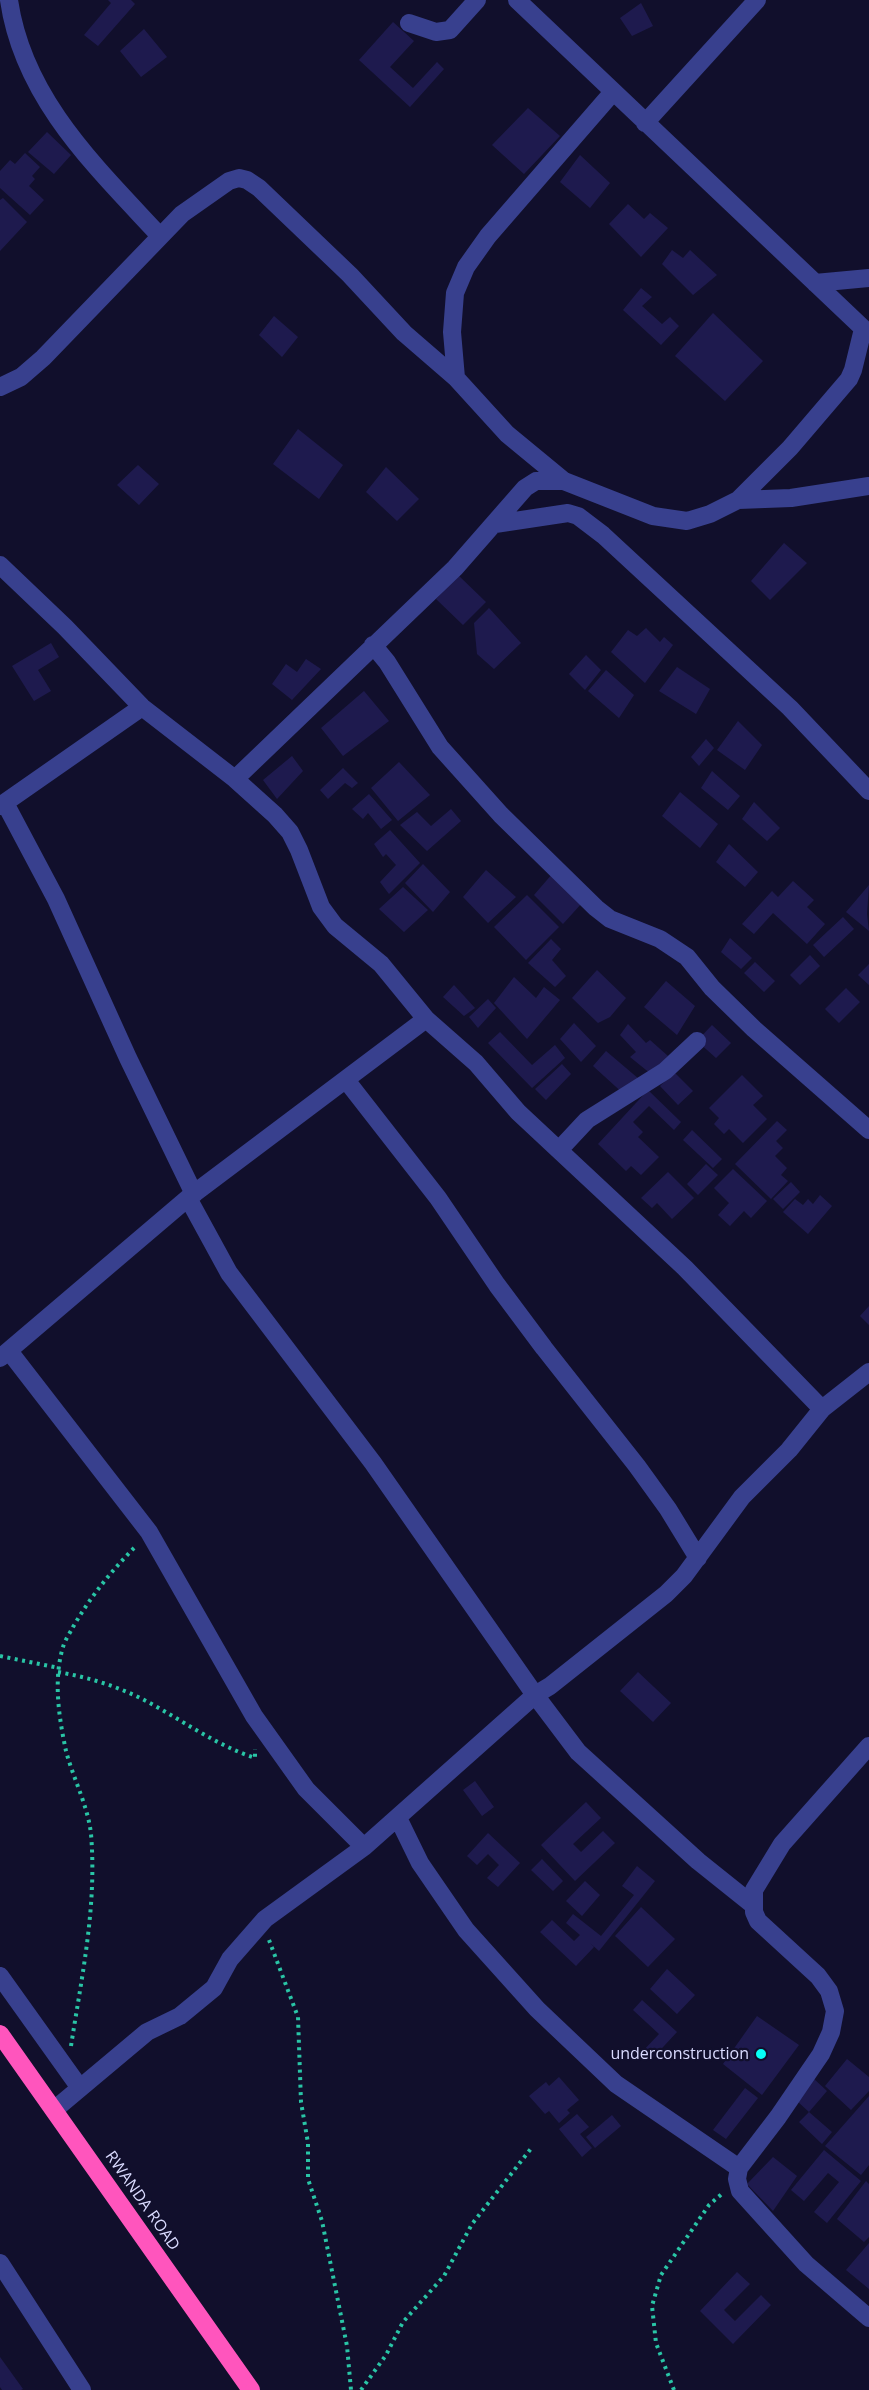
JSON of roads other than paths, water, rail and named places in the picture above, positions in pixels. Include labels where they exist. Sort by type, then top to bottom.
[{"type":"highway","name":"RWANDA ROAD","points":[[0,2034],[251,2390]]},
{"type":"street","points":[[9,0],[12,20],[26,64],[45,101],[78,148],[159,235]]},
{"type":"street","points":[[409,23],[436,32],[450,30],[477,0]]},
{"type":"street","points":[[0,387],[21,377],[43,358],[159,235],[182,214],[230,181],[239,178],[247,180],[350,275],[404,333],[456,378],[507,434],[564,481],[653,516],[687,521],[710,514],[738,500],[790,448],[849,379],[866,331],[517,0]]},
{"type":"street","points":[[645,123],[757,0]]},
{"type":"street","points":[[456,378],[453,322],[455,293],[466,267],[488,236],[613,92]]},
{"type":"street","points":[[815,283],[869,278]]},
{"type":"street","points":[[235,779],[454,568],[495,525],[525,488],[536,481],[564,481]]},
{"type":"street","points":[[738,500],[791,498],[869,486]]},
{"type":"street","points":[[495,525],[568,513],[578,516],[603,535],[790,708],[869,791]]},
{"type":"street","points":[[0,565],[65,627],[142,707],[235,779],[275,815],[290,832],[321,908],[335,926],[381,964],[426,1019],[476,1063],[518,1112],[685,1268],[822,1409]]},
{"type":"street","points":[[373,645],[387,662],[441,747],[501,815],[564,877],[610,919],[660,939],[687,957],[712,988],[754,1029],[869,1130]]},
{"type":"street","points":[[142,707],[3,805],[56,899],[191,1196],[229,1273],[372,1462],[535,1695],[578,1752],[698,1861],[753,1905]]},
{"type":"street","points":[[364,1847],[306,1789],[254,1716],[149,1532],[4,1354],[191,1196],[426,1019]]},
{"type":"street","points":[[560,1150],[588,1120],[665,1071],[697,1041]]},
{"type":"street","points":[[346,1080],[438,1198],[497,1285],[544,1348],[643,1475],[668,1509],[698,1558]]},
{"type":"street","points":[[54,2110],[147,2032],[180,2016],[214,1988],[230,1959],[265,1919],[364,1847],[535,1695],[550,1686],[641,1615],[684,1576],[742,1497],[789,1450],[822,1409],[869,1372]]},
{"type":"street","points":[[869,1746],[782,1844],[754,1890],[753,1905],[758,1921],[818,1976],[829,1991],[835,2012],[831,2032],[821,2054],[738,2174],[740,2191],[790,2247],[806,2264],[869,2318]]},
{"type":"street","points":[[398,1818],[420,1863],[466,1930],[537,2009],[616,2084],[738,2174]]},
{"type":"street","points":[[0,1976],[80,2088]]},
{"type":"street","points":[[0,2263],[82,2390]]},
{"type":"place","name":"underconstruction","points":[[761,2054]]}]
